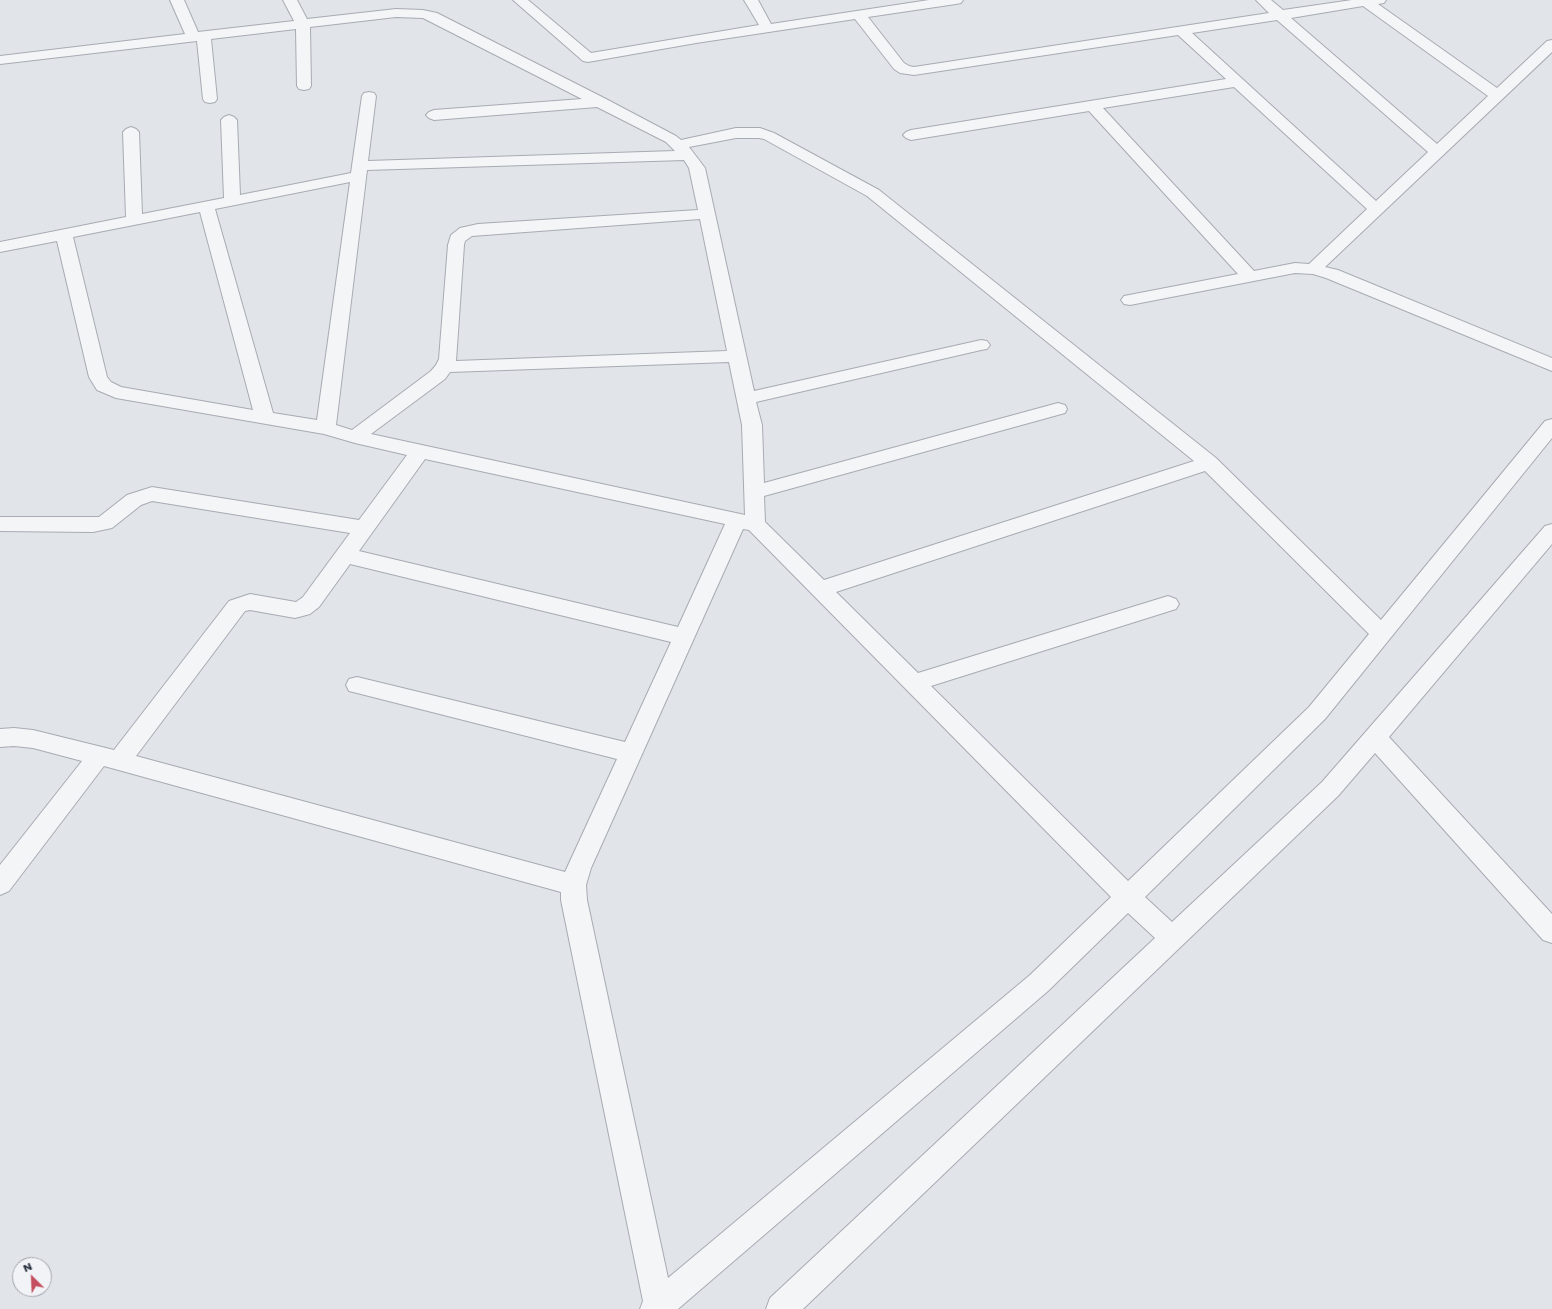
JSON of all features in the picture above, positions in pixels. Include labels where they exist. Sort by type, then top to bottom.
[{"type":"street","points":[[177,0],[198,36],[210,99]]},
{"type":"street","points":[[290,0],[303,24],[304,86]]},
{"type":"street","points":[[520,0],[588,58],[696,39],[859,14],[903,4],[956,0]]},
{"type":"street","points":[[751,0],[767,28]]},
{"type":"street","points":[[1263,0],[1437,152]]},
{"type":"street","points":[[859,14],[899,66],[906,70],[914,71],[1372,1],[1498,96]]},
{"type":"street","points":[[0,60],[396,13],[422,14],[432,16],[657,130],[683,150],[697,168],[752,425],[754,492],[746,522],[685,637],[579,868],[574,885],[574,900],[657,1307],[1039,983],[1317,713],[1552,425]]},
{"type":"street","points":[[1181,30],[1376,209]]},
{"type":"street","points":[[1313,269],[1552,44]]},
{"type":"street","points":[[911,135],[1238,82]]},
{"type":"street","points":[[326,428],[358,171],[369,96]]},
{"type":"street","points":[[434,115],[601,102]]},
{"type":"street","points":[[1094,106],[1250,277]]},
{"type":"street","points":[[230,120],[232,201]]},
{"type":"street","points":[[131,132],[134,220]]},
{"type":"street","points":[[0,247],[232,201],[358,171],[683,150],[736,133],[760,133],[770,136],[873,193],[1209,463],[1382,634]]},
{"type":"street","points":[[206,206],[265,418]]},
{"type":"street","points":[[355,437],[438,375],[445,367],[448,358],[456,244],[457,238],[466,232],[478,229],[707,214]]},
{"type":"street","points":[[64,234],[98,377],[104,386],[116,392],[326,428],[355,437],[746,522],[820,589],[1128,897],[1172,938]]},
{"type":"street","points":[[1130,300],[1295,268],[1313,269],[1332,274],[1552,365]]},
{"type":"street","points":[[747,398],[981,345]]},
{"type":"street","points":[[445,367],[738,356]]},
{"type":"street","points":[[754,492],[1058,409]]},
{"type":"street","points":[[0,884],[109,758],[237,606],[250,602],[295,610],[302,609],[311,602],[420,450]]},
{"type":"street","points":[[820,589],[1209,463]]},
{"type":"street","points":[[0,524],[10,523],[93,526],[105,523],[134,500],[152,494],[364,528]]},
{"type":"street","points":[[781,1309],[1330,789],[1374,736],[1552,531]]},
{"type":"street","points":[[344,556],[685,637]]},
{"type":"street","points":[[914,683],[1168,604]]},
{"type":"street","points":[[357,685],[632,753]]},
{"type":"street","points":[[1374,736],[1552,932]]},
{"type":"street","points":[[0,738],[14,737],[33,739],[109,758],[574,885]]}]
